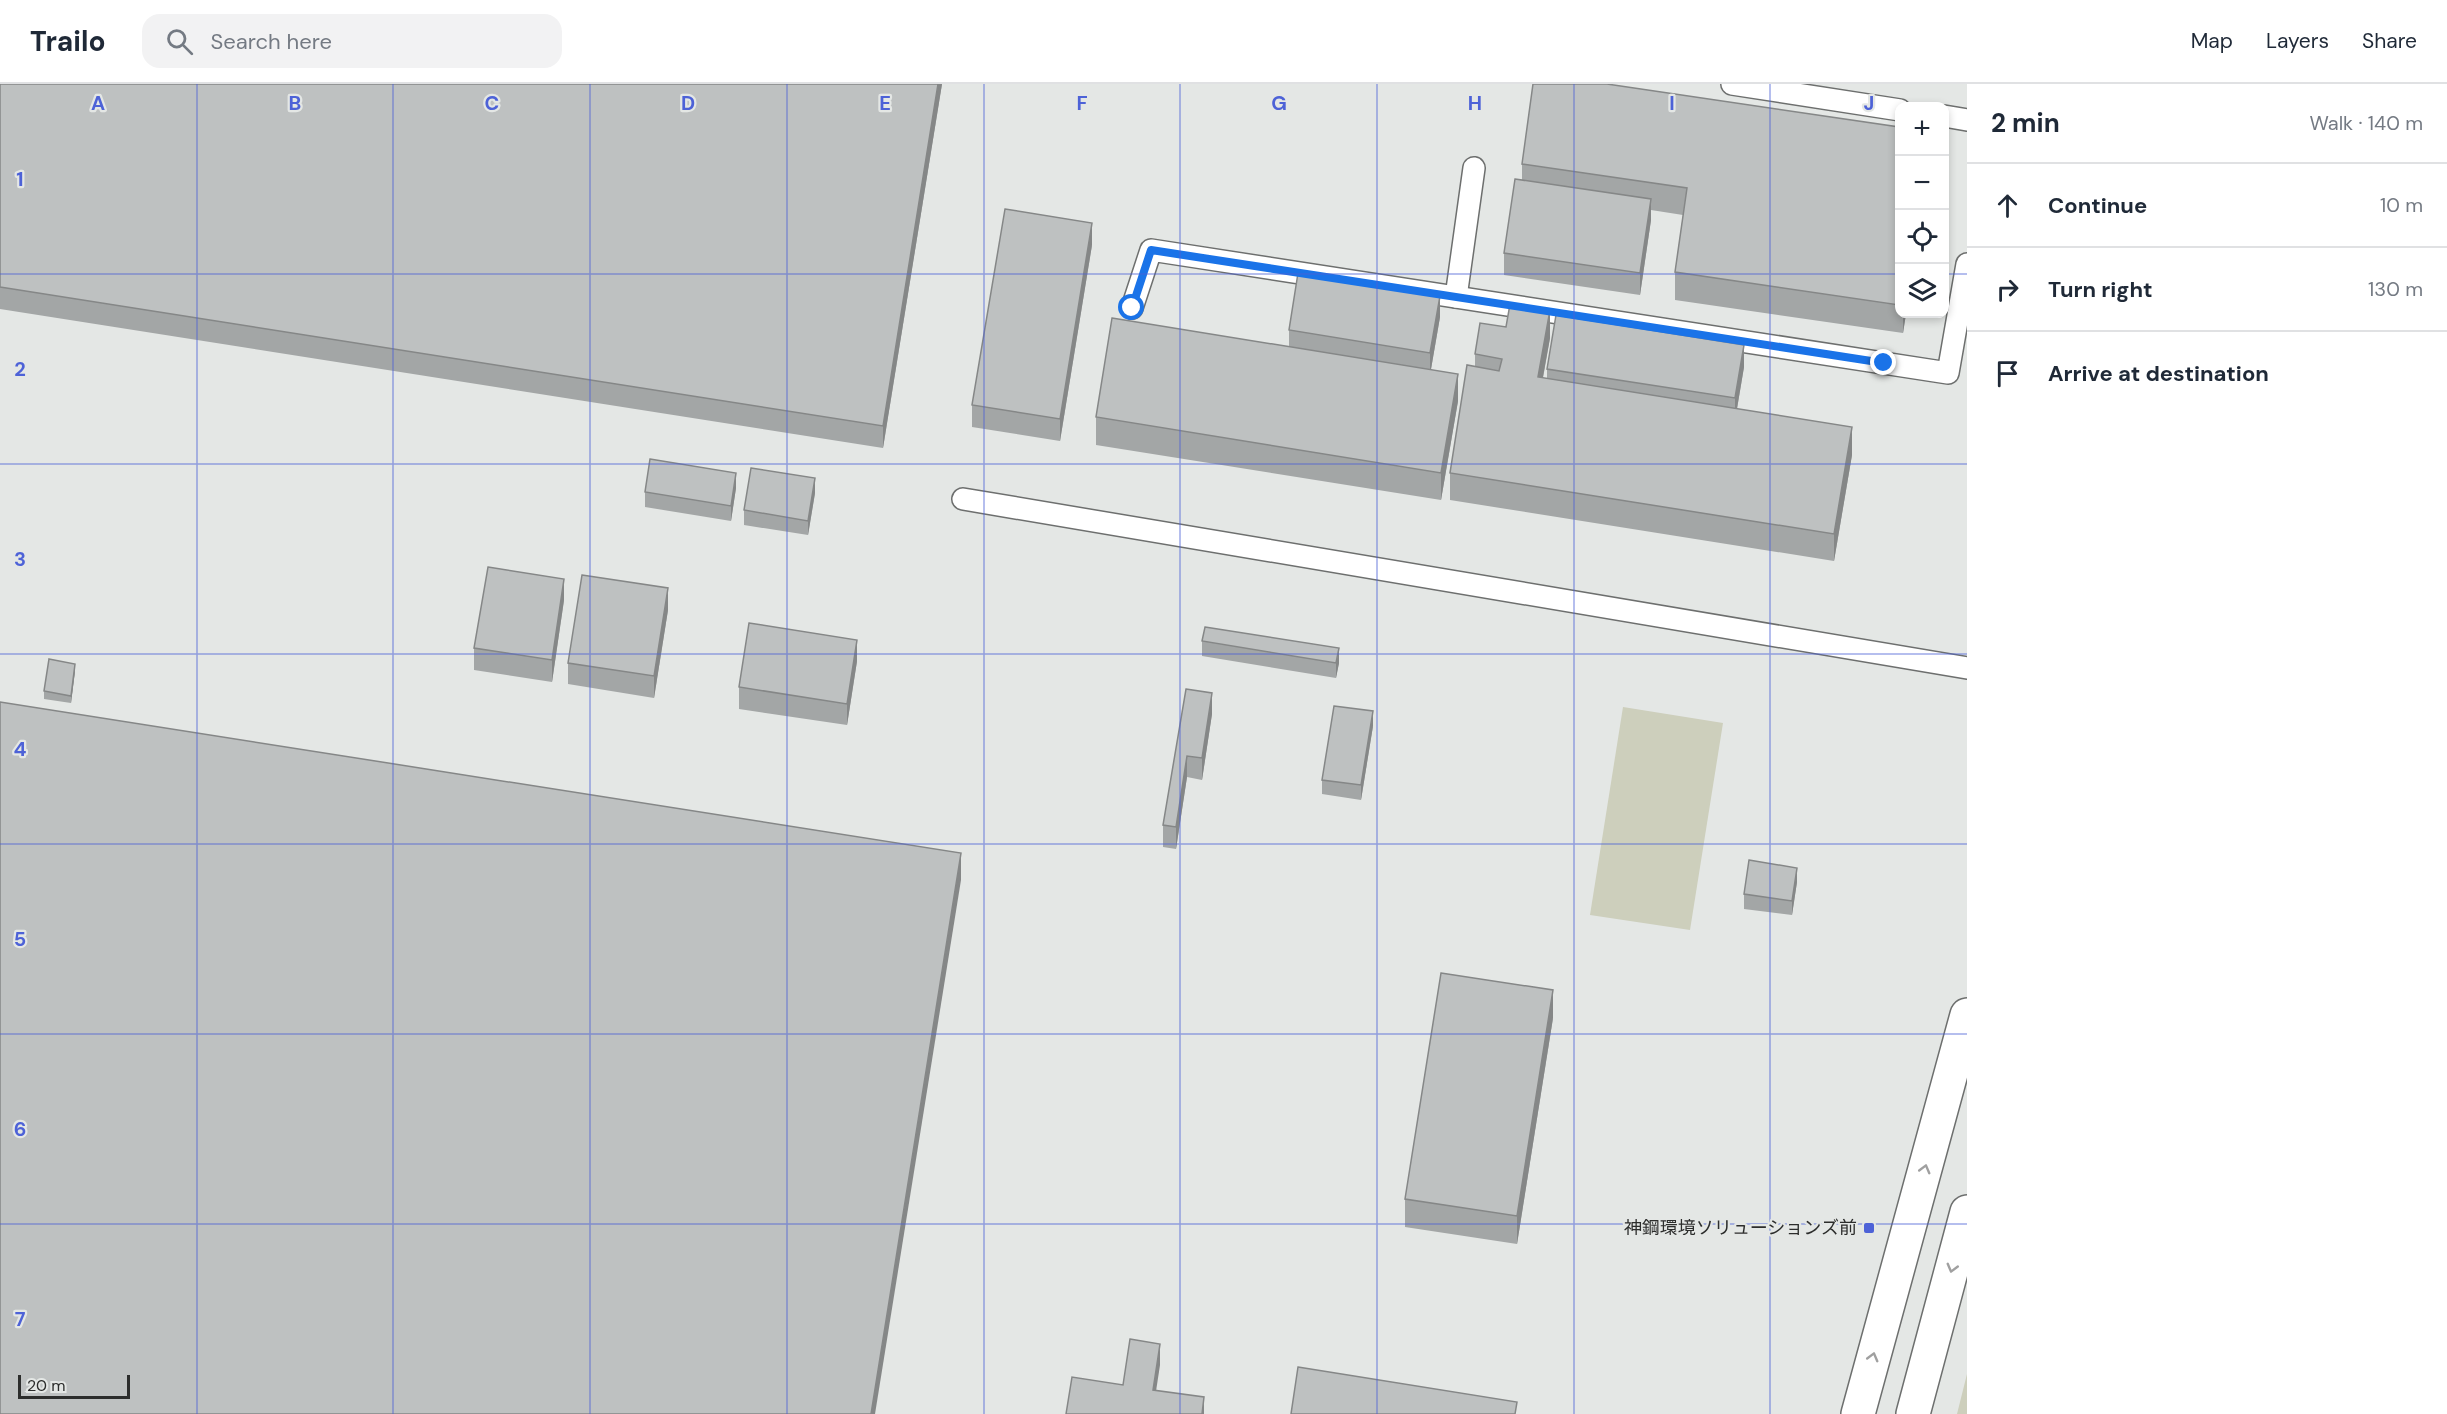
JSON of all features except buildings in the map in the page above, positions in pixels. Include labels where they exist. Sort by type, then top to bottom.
[{"type":"street","points":[[1858,1414],[1967,1015]]},
{"type":"street","points":[[1913,1414],[1967,1212]]},
{"type":"lane","points":[[1732,84],[1895,109]]},
{"type":"lane","points":[[1949,117],[1967,120]]},
{"type":"lane","points":[[1456,297],[1474,168]]},
{"type":"lane","points":[[1132,308],[1151,250],[1948,373],[1960,345],[1967,264]]},
{"type":"lane","points":[[963,499],[1967,668]]},
{"type":"green space","points":[[1623,707],[1723,723],[1690,930],[1590,915]]},
{"type":"green space","points":[[1967,1374],[1967,1414],[1957,1414]]},
{"type":"place","name":"神鋼環境ソリューションズ前","points":[[1869,1228]]},
{"type":"route","points":[[1132,308],[1151,250],[1884,363]]}]
